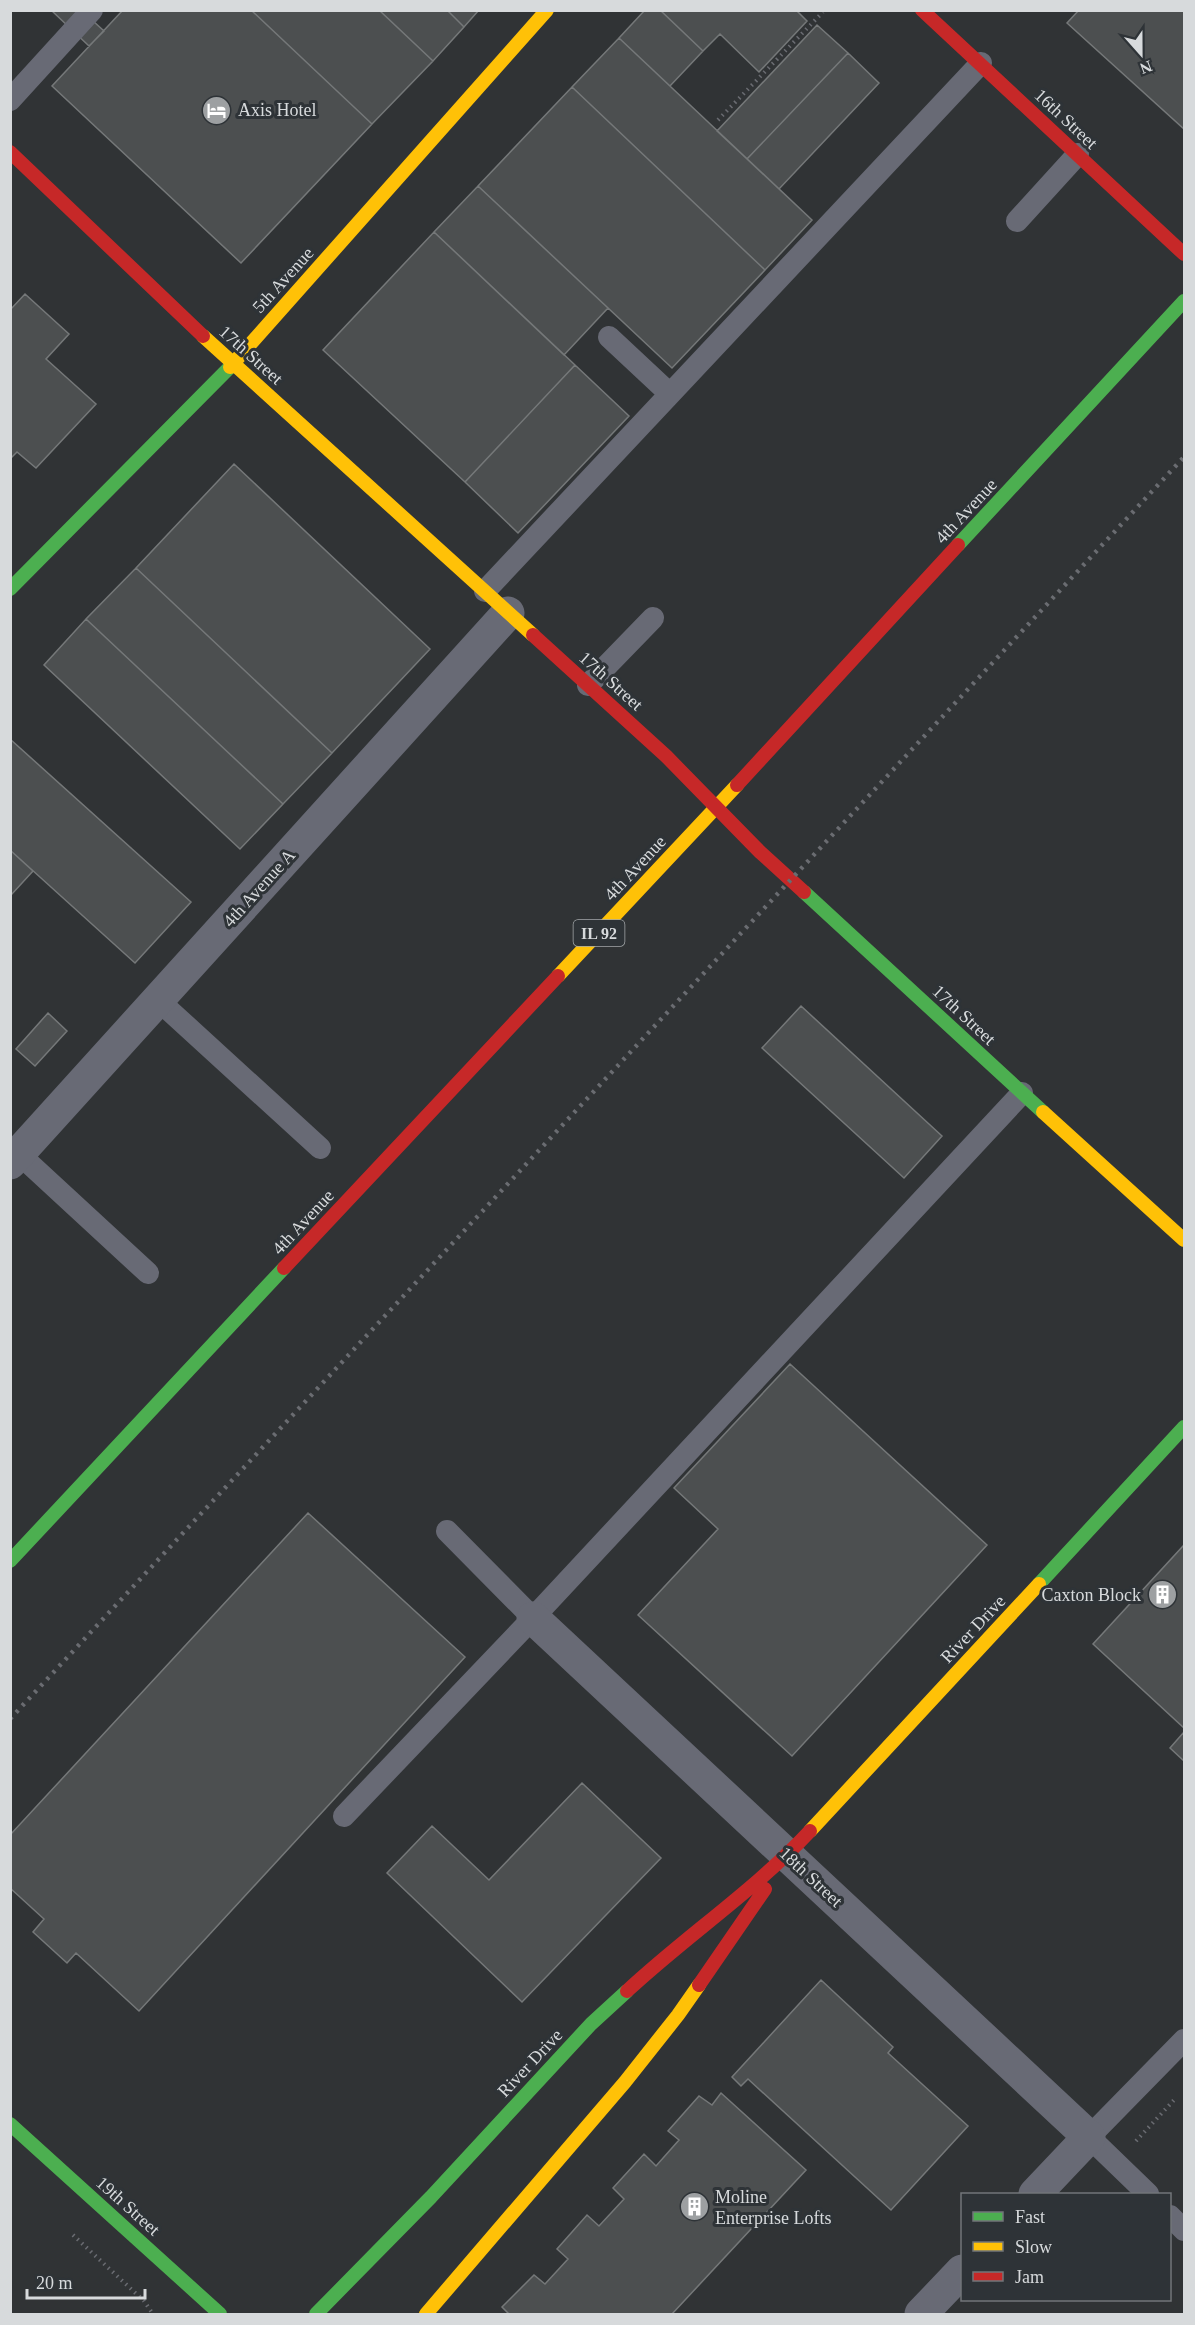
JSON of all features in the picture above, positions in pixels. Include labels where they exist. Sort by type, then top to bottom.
[{"type":"main road","name":"5th Avenue","points":[[10,589],[234,363],[547,10]]},
{"type":"main road","name":"16th Street","points":[[922,10],[1185,254]]},
{"type":"main road","name":"17th Street","points":[[10,152],[234,363],[666,756],[760,852],[1185,1240]]},
{"type":"main road","name":"4th Avenue","points":[[10,1561],[717,807],[1185,301]]},
{"type":"main road","name":"River Drive","points":[[316,2314],[431,2197],[591,2024],[656,1964],[788,1855],[1185,1427]]},
{"type":"main road","name":"River Drive","points":[[426,2314],[625,2082],[678,2015],[788,1855]]},
{"type":"main road","name":"19th Street","points":[[10,2124],[220,2314]]},
{"type":"street","name":"4th Avenue A","points":[[13,1154],[158,1000],[496,602]]},
{"type":"street","name":"18th Street","points":[[532,1618],[1089,2137]]},
{"type":"street","points":[[1036,2193],[1089,2137]]},
{"type":"street","points":[[921,2314],[961,2273]]},
{"type":"lane","points":[[10,100],[92,10]]},
{"type":"lane","points":[[496,602],[670,394],[981,63]]},
{"type":"lane","points":[[1017,221],[1078,154]]},
{"type":"lane","points":[[609,337],[670,394]]},
{"type":"lane","points":[[588,685],[653,618]]},
{"type":"lane","points":[[158,1000],[320,1148]]},
{"type":"lane","points":[[344,1816],[1022,1093]]},
{"type":"lane","points":[[13,1154],[148,1273]]},
{"type":"lane","points":[[447,1531],[532,1618]]},
{"type":"lane","points":[[1147,2193],[1089,2137],[1185,2040]]},
{"type":"lane","points":[[1171,2217],[1185,2230]]},
{"type":"path","points":[[718,120],[823,12]]},
{"type":"path","points":[[1116,2163],[1177,2097]]},
{"type":"path","points":[[69,2231],[144,2301],[153,2314]]},
{"type":"building","points":[[51,10],[81,10],[104,31],[89,46]]},
{"type":"building","points":[[123,10],[251,10],[372,124],[241,263],[52,86]]},
{"type":"building","points":[[251,10],[379,10],[433,61],[372,124]]},
{"type":"building","points":[[379,10],[447,10],[464,27],[433,61]]},
{"type":"building","points":[[447,10],[479,10],[464,27]]},
{"type":"building","points":[[645,10],[660,10],[703,51],[670,86],[619,38]]},
{"type":"building","points":[[660,10],[796,10],[807,21],[759,72],[720,34],[703,51]]},
{"type":"building","points":[[1079,10],[1184,10],[1184,129],[1067,23]]},
{"type":"building","points":[[817,25],[848,53],[747,159],[717,131]]},
{"type":"building","points":[[619,38],[812,220],[765,270],[572,87]]},
{"type":"building","points":[[848,53],[879,83],[779,189],[747,159]]},
{"type":"building","points":[[572,87],[765,270],[672,368],[478,186]]},
{"type":"building","points":[[478,186],[608,308],[564,355],[434,232]]},
{"type":"building","points":[[434,232],[575,365],[465,482],[323,350]]},
{"type":"building","points":[[25,294],[69,334],[46,359],[96,404],[36,468],[17,452],[10,459],[10,310]]},
{"type":"building","points":[[575,365],[629,416],[518,533],[465,482]]},
{"type":"building","points":[[234,464],[430,649],[332,753],[136,568]]},
{"type":"building","points":[[136,568],[332,753],[283,804],[86,619]]},
{"type":"building","points":[[86,619],[283,804],[240,849],[44,665]]},
{"type":"building","points":[[10,739],[191,902],[135,963],[10,850]]},
{"type":"building","points":[[10,850],[33,871],[12,894],[10,892]]},
{"type":"building","points":[[801,1006],[942,1136],[904,1178],[762,1048]]},
{"type":"building","points":[[48,1013],[67,1031],[35,1066],[16,1049]]},
{"type":"building","points":[[790,1364],[987,1545],[792,1756],[638,1615],[718,1529],[674,1488]]},
{"type":"building","points":[[308,1513],[465,1657],[139,2011],[76,1953],[67,1963],[33,1932],[44,1919],[10,1888],[10,1835]]},
{"type":"building","name":"Caxton Block","points":[[1184,1545],[1184,1728],[1093,1644]]},
{"type":"building","points":[[1184,1732],[1184,1761],[1170,1748]]},
{"type":"building","points":[[582,1783],[661,1858],[522,2002],[387,1873],[432,1826],[489,1880]]},
{"type":"building","points":[[821,1980],[893,2047],[888,2053],[968,2126],[891,2210],[748,2079],[741,2086],[732,2077]]},
{"type":"building","name":"Moline Enterprise Lofts","points":[[721,2093],[806,2170],[672,2314],[509,2314],[502,2307],[534,2275],[545,2284],[568,2259],[557,2249],[587,2215],[599,2226],[624,2199],[613,2188],[644,2154],[656,2166],[679,2140],[668,2131],[699,2096],[712,2105]]},
{"type":"railway","points":[[10,1719],[1184,457]]},
{"type":"traffic: fast","points":[[958,545],[1184,301]]},
{"type":"traffic: fast","points":[[10,589],[230,367]]},
{"type":"traffic: fast","points":[[804,892],[1043,1112]]},
{"type":"traffic: fast","points":[[10,1561],[284,1268]]},
{"type":"traffic: fast","points":[[1039,1584],[1184,1427]]},
{"type":"traffic: fast","points":[[316,2314],[431,2197],[591,2024],[627,1991]]},
{"type":"traffic: fast","points":[[10,2124],[220,2314]]},
{"type":"traffic: slow","points":[[230,367],[547,10]]},
{"type":"traffic: slow","points":[[203,336],[533,635]]},
{"type":"traffic: slow","points":[[558,976],[737,785]]},
{"type":"traffic: slow","points":[[1043,1112],[1184,1240]]},
{"type":"traffic: slow","points":[[810,1831],[1039,1584]]},
{"type":"traffic: slow","points":[[426,2314],[625,2082],[699,1985]]},
{"type":"traffic: jam","points":[[922,10],[1184,254]]},
{"type":"traffic: jam","points":[[10,152],[203,336]]},
{"type":"traffic: jam","points":[[737,785],[958,545]]},
{"type":"traffic: jam","points":[[533,635],[666,756],[760,852],[804,892]]},
{"type":"traffic: jam","points":[[284,1268],[558,976]]},
{"type":"traffic: jam","points":[[627,1991],[789,1853],[810,1831]]},
{"type":"traffic: jam","points":[[699,1985],[765,1889]]},
{"type":"place","name":"Axis Hotel","points":[[217,110]]},
{"type":"place","name":"Caxton Block","points":[[1162,1595]]},
{"type":"place","name":"Moline Enterprise Lofts","points":[[694,2207]]}]
